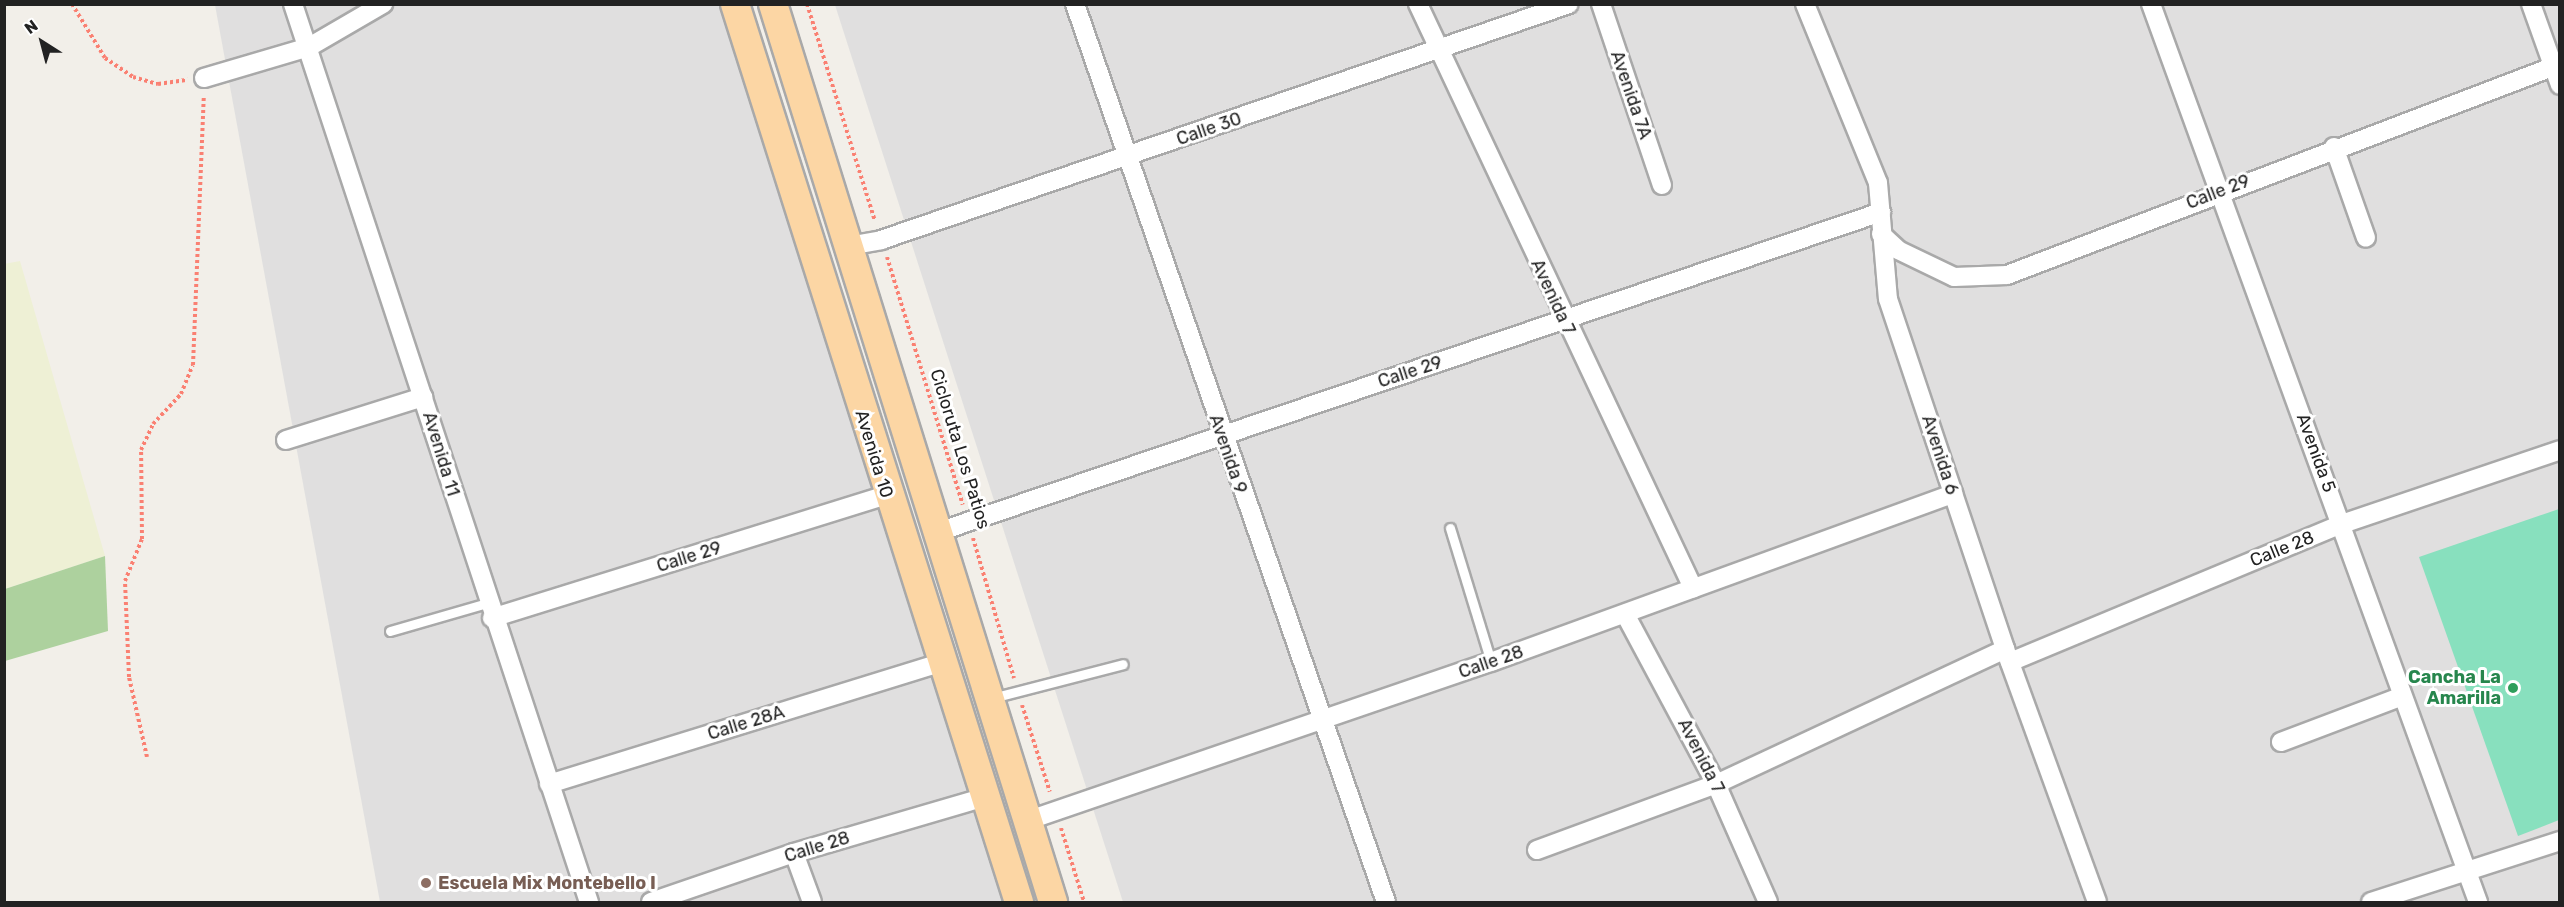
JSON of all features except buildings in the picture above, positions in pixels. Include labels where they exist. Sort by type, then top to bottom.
[{"type":"main road","name":"Avenida 10","points":[[735,4],[887,495],[1019,903]]},
{"type":"main road","name":"Avenida 10","points":[[773,4],[1053,903]]},
{"type":"street","name":"Avenida 11","points":[[293,4],[423,397],[490,611],[589,903]]},
{"type":"street","points":[[204,78],[309,47],[383,4]]},
{"type":"street","name":"Avenida 9","points":[[1075,4],[1125,158],[1318,718],[1386,903]]},
{"type":"street","name":"Avenida 7","points":[[1418,4],[1563,321],[1693,588]]},
{"type":"street","name":"Calle 30","points":[[848,246],[881,240],[1569,4]]},
{"type":"street","name":"Avenida 7A","points":[[1601,4],[1662,185]]},
{"type":"street","name":"Avenida 6","points":[[1805,4],[1878,183],[1888,299],[2007,655],[2097,903]]},
{"type":"street","name":"Avenida 5","points":[[2151,4],[2222,191],[2342,524],[2400,697],[2478,903]]},
{"type":"street","points":[[2531,4],[2556,66],[2559,85]]},
{"type":"street","name":"Calle 29","points":[[1881,234],[1923,265],[1954,277],[2007,275],[2334,147],[2556,66]]},
{"type":"street","points":[[2334,147],[2366,238]]},
{"type":"street","name":"Calle 29","points":[[938,532],[1221,434],[1563,321],[1881,212]]},
{"type":"street","points":[[286,440],[423,397]]},
{"type":"street","name":"Calle 28","points":[[1538,850],[1716,784],[2007,655],[2342,524],[2559,450]]},
{"type":"street","name":"Calle 28","points":[[1026,821],[1318,718],[1491,662],[1953,494]]},
{"type":"street","name":"Calle 29","points":[[490,611],[887,495]]},
{"type":"street","name":"Avenida 7","points":[[1625,614],[1716,784],[1768,903]]},
{"type":"street","name":"Calle 28A","points":[[549,784],[942,662]]},
{"type":"street","points":[[2281,742],[2400,697]]},
{"type":"street","name":"Calle 28","points":[[651,903],[794,853],[985,797]]},
{"type":"street","points":[[2371,903],[2559,842]]},
{"type":"street","points":[[794,853],[812,903]]},
{"type":"lane","points":[[1450,528],[1491,662]]},
{"type":"lane","points":[[390,631],[490,611]]},
{"type":"lane","points":[[989,698],[1123,664]]},
{"type":"path","points":[[72,4],[105,58],[133,77],[158,84],[204,78],[192,364],[181,394],[153,424],[141,450],[142,539],[125,581],[129,677],[147,757]]},
{"type":"path","name":"Cicloruta Los Patios","points":[[807,4],[1084,903]]},
{"type":"shaded area","points":[[215,5],[726,5],[1010,902],[380,902]]},
{"type":"shaded area","points":[[835,5],[2559,5],[2559,902],[1123,902]]},
{"type":"green space","points":[[20,261],[105,556],[5,589],[4,264]]},
{"type":"green space","name":"Cancha La Amarilla","points":[[2559,509],[2559,820],[2518,836],[2419,557]]},
{"type":"green space","points":[[105,556],[108,631],[5,661],[5,589]]},
{"type":"place","name":"Cancha La Amarilla","points":[[2513,688]]},
{"type":"place","name":"Escuela Mix Montebello I","points":[[426,883]]}]
